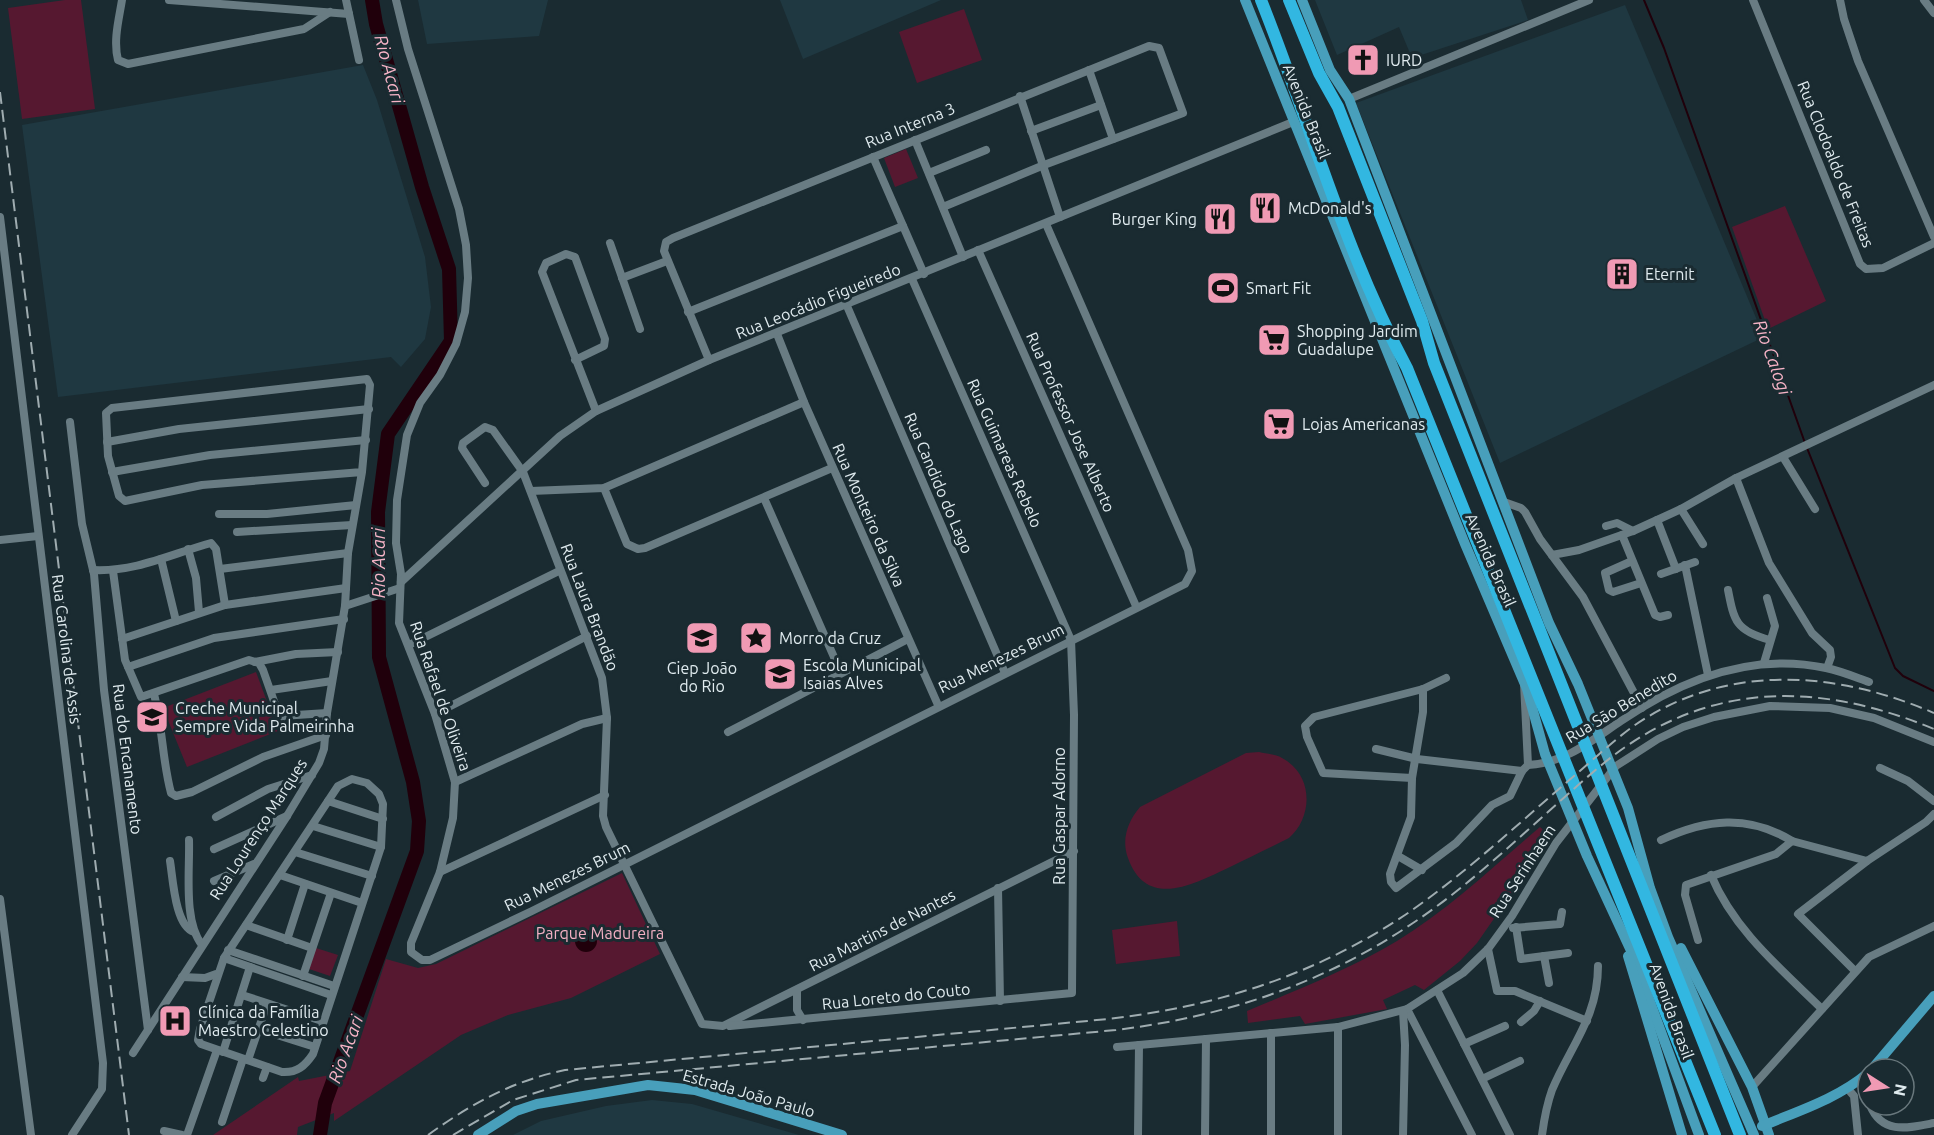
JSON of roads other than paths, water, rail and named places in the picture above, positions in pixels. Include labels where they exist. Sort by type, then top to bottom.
[{"type":"highway","name":"Avenida Brasil","points":[[1261,0],[1288,67],[1308,134],[1387,332],[1407,368],[1714,1133]]},
{"type":"highway","name":"Avenida Brasil","points":[[1289,0],[1319,73],[1338,107],[1422,321],[1434,363],[1655,927],[1741,1135]]},
{"type":"main road","name":"Avenida Brasil","points":[[1245,0],[1293,122],[1524,681],[1545,754],[1596,874],[1624,932],[1699,1134]]},
{"type":"main road","name":"Avenida Brasil","points":[[1302,0],[1330,70],[1349,99],[1549,623],[1590,713],[1628,808],[1655,903],[1754,1135]]},
{"type":"main road","points":[[1479,441],[1504,538]]},
{"type":"main road","points":[[1446,495],[1488,570]]},
{"type":"main road","points":[[1655,903],[1752,1087],[1767,1130]]},
{"type":"main road","points":[[1624,932],[1631,969],[1682,1135]]},
{"type":"main road","points":[[1882,1057],[1934,996]]},
{"type":"main road","points":[[1741,1135],[1767,1130],[1856,1082]]},
{"type":"main road","name":"Estrada João Paulo","points":[[478,1135],[516,1111],[537,1104],[648,1085],[695,1090],[842,1135]]},
{"type":"street","points":[[122,0],[117,34],[117,55],[118,60],[128,64],[304,29],[330,12]]},
{"type":"street","points":[[169,0],[349,14]]},
{"type":"street","points":[[346,0],[359,60]]},
{"type":"street","name":"Rua Rafael de Oliveira","points":[[396,0],[408,50],[459,209],[466,245],[468,278],[465,312],[456,344],[440,375],[415,412],[407,435],[396,522],[399,623],[435,714],[455,782],[453,818],[440,872],[411,943],[414,956]]},
{"type":"street","points":[[1349,99],[1589,0]]},
{"type":"street","name":"Rua Clodoaldo de Freitas","points":[[1753,0],[1860,264],[1866,269],[1883,268],[1934,243]]},
{"type":"street","points":[[1840,0],[1858,61],[1934,237]]},
{"type":"street","points":[[1924,0],[1934,13]]},
{"type":"street","name":"Rua Interna 3","points":[[668,261],[664,247],[672,238],[1020,96],[1149,46],[1159,48],[1184,113],[1113,139]]},
{"type":"street","points":[[943,207],[1113,139],[1089,70]]},
{"type":"street","points":[[1020,96],[1060,217]]},
{"type":"street","points":[[1031,131],[1101,105]]},
{"type":"street","name":"Rua Leocádio Figueiredo","points":[[397,587],[560,436],[596,411],[709,360],[847,306],[978,250],[1293,122]]},
{"type":"street","points":[[915,140],[963,257]]},
{"type":"street","points":[[928,173],[986,150]]},
{"type":"street","points":[[873,156],[924,274]]},
{"type":"street","name":"Rua Carolina de Assis","points":[[0,217],[103,1085],[72,1135]]},
{"type":"street","name":"Rua Menezes Brum","points":[[414,956],[422,960],[430,960],[1136,606],[1180,588],[1190,577],[1192,562],[1046,224]]},
{"type":"street","points":[[688,312],[903,226]]},
{"type":"street","points":[[610,243],[640,329]]},
{"type":"street","name":"Rua Professor Jose Alberto","points":[[978,250],[1136,606]]},
{"type":"street","points":[[575,360],[604,346],[605,339],[575,257],[566,254],[546,263],[542,272],[575,360],[596,411]]},
{"type":"street","points":[[622,278],[668,261],[709,360]]},
{"type":"street","name":"Rua Guimareas Rebelo","points":[[912,279],[1071,639]]},
{"type":"street","name":"Rua Candido do Lago","points":[[847,306],[1005,673]]},
{"type":"street","name":"Rua Monteiro da Silva","points":[[777,334],[832,468],[938,705]]},
{"type":"street","name":"Rua Lourenço Marques","points":[[107,442],[105,416],[112,408],[367,379],[370,385],[362,472],[348,553],[344,619],[327,713],[324,749],[312,775],[287,816],[133,1053]]},
{"type":"street","points":[[1552,555],[1579,550],[1633,531],[1681,509],[1736,478],[1799,451],[1934,385]]},
{"type":"street","points":[[531,491],[604,488],[804,402]]},
{"type":"street","points":[[362,472],[201,485],[123,500],[119,496],[112,472],[107,442],[179,429],[369,409]]},
{"type":"street","name":"Rua do Encanamento","points":[[70,422],[82,524],[93,570],[105,702],[148,1030]]},
{"type":"street","name":"Rua Laura Brandão","points":[[485,483],[462,448],[463,443],[485,427],[493,430],[523,472],[559,571],[602,678],[607,718],[606,827],[702,1024],[723,1026]]},
{"type":"street","points":[[112,472],[210,455],[366,440]]},
{"type":"street","points":[[1783,457],[1815,509]]},
{"type":"street","points":[[604,488],[621,535],[627,544],[638,549],[832,468]]},
{"type":"street","points":[[1736,478],[1769,563],[1812,633],[1830,650],[1831,657],[1827,668]]},
{"type":"street","points":[[764,498],[841,672]]},
{"type":"street","points":[[1504,502],[1521,508],[1525,512],[1552,555],[1583,597],[1642,708]]},
{"type":"street","points":[[219,514],[267,514],[356,505]]},
{"type":"street","points":[[1681,509],[1703,544]]},
{"type":"street","points":[[1657,520],[1680,567],[1708,675]]},
{"type":"street","points":[[1606,526],[1617,523],[1633,531]]},
{"type":"street","points":[[237,532],[352,525]]},
{"type":"street","points":[[1622,535],[1655,615],[1660,618],[1668,615]]},
{"type":"street","points":[[0,540],[38,536]]},
{"type":"street","points":[[93,570],[113,571],[146,565],[211,543],[216,549],[225,605]]},
{"type":"street","points":[[188,549],[196,578],[199,612]]},
{"type":"street","points":[[220,569],[348,553]]},
{"type":"street","points":[[161,559],[176,621]]},
{"type":"street","points":[[1632,561],[1605,573],[1609,590],[1612,592],[1641,583]]},
{"type":"street","points":[[1661,574],[1695,562]]},
{"type":"street","points":[[113,571],[128,667],[141,697],[240,663],[296,654],[338,652]]},
{"type":"street","points":[[408,645],[559,571]]},
{"type":"street","points":[[345,606],[397,587]]},
{"type":"street","points":[[122,639],[225,605],[346,588]]},
{"type":"street","points":[[1728,590],[1735,621],[1740,627],[1770,640]]},
{"type":"street","points":[[1764,663],[1774,621],[1767,598]]},
{"type":"street","points":[[128,667],[214,638],[344,619]]},
{"type":"street","points":[[435,714],[587,636]]},
{"type":"street","points":[[728,732],[908,639]]},
{"type":"street","name":"Rua Gaspar Adorno","points":[[1071,639],[1074,667],[1072,993]]},
{"type":"street","points":[[255,662],[261,665],[281,720],[327,713]]},
{"type":"street","name":"Rua Sāo Benedito","points":[[1376,750],[1417,759],[1525,768],[1549,764],[1574,753],[1642,708],[1683,685],[1708,675],[1764,663],[1827,668],[1869,682]]},
{"type":"street","points":[[1412,778],[1331,775],[1321,771],[1305,730],[1309,719],[1423,689],[1446,678]]},
{"type":"street","points":[[271,690],[332,681]]},
{"type":"street","points":[[1423,689],[1423,712],[1417,759],[1412,778],[1411,817],[1390,874],[1394,887],[1398,888],[1469,832],[1492,805],[1510,796],[1525,768],[1524,681]]},
{"type":"street","points":[[154,694],[163,729],[164,767],[171,794],[176,796],[187,794],[288,747],[326,735]]},
{"type":"street","name":"Rua Serinhaem","points":[[1117,1047],[1338,1027],[1405,1010],[1463,973],[1488,948],[1503,930],[1556,843],[1616,766],[1658,738],[1683,726],[1714,717],[1770,706],[1830,708],[1866,715],[1934,742]]},
{"type":"street","points":[[455,782],[582,724],[607,718]]},
{"type":"street","points":[[1881,768],[1908,781],[1934,801]]},
{"type":"street","points":[[216,817],[268,789],[312,775]]},
{"type":"street","points":[[360,780],[375,787],[383,804],[381,847],[315,1047],[308,1062],[295,1072],[282,1072],[220,1051],[198,1040],[216,974],[226,954],[328,801],[345,781],[360,780]]},
{"type":"street","points":[[440,872],[605,795]]},
{"type":"street","points":[[328,801],[383,819]]},
{"type":"street","points":[[1855,971],[1798,914],[1867,861],[1926,822],[1934,814]]},
{"type":"street","points":[[214,849],[287,816]]},
{"type":"street","points":[[1661,840],[1685,829],[1727,821],[1765,827],[1792,841],[1867,861]]},
{"type":"street","points":[[313,826],[381,847]]},
{"type":"street","points":[[189,840],[191,919],[194,932],[202,945]]},
{"type":"street","points":[[1698,940],[1684,887],[1711,875],[1776,854],[1792,841]]},
{"type":"street","name":"Rua Martins de Nantes","points":[[723,1026],[1074,851]]},
{"type":"street","points":[[295,852],[372,876]]},
{"type":"street","points":[[1398,856],[1422,870]]},
{"type":"street","points":[[171,861],[182,920],[188,929],[194,932]]},
{"type":"street","points":[[213,881],[254,864]]},
{"type":"street","points":[[280,875],[362,903]]},
{"type":"street","points":[[1711,875],[1722,900],[1734,919],[1822,1009]]},
{"type":"street","points":[[287,940],[305,884]]},
{"type":"street","points":[[998,888],[1000,1001]]},
{"type":"street","points":[[303,976],[331,893]]},
{"type":"street","points":[[0,899],[31,1135]]},
{"type":"street","points":[[1503,930],[1560,924],[1562,912]]},
{"type":"street","points":[[246,925],[312,948]]},
{"type":"street","points":[[1752,1087],[1869,957],[1934,926]]},
{"type":"street","points":[[1516,927],[1521,959],[1568,953]]},
{"type":"street","points":[[1488,948],[1497,991],[1515,991],[1587,1021]]},
{"type":"street","points":[[226,954],[250,967],[332,991]]},
{"type":"street","points":[[226,954],[303,976],[332,991]]},
{"type":"street","points":[[1544,956],[1549,983]]},
{"type":"street","points":[[1542,1135],[1551,1092],[1597,996],[1598,966]]},
{"type":"street","points":[[164,1131],[184,1135],[242,995],[250,967]]},
{"type":"street","points":[[182,977],[205,978],[216,974]]},
{"type":"street","points":[[797,990],[797,1010],[803,1020]]},
{"type":"street","points":[[1437,990],[1510,1135]]},
{"type":"street","name":"Rua Loreto do Couto","points":[[723,1026],[1072,993]]},
{"type":"street","points":[[242,995],[322,1022]]},
{"type":"street","points":[[1521,1023],[1534,1011],[1540,1000]]},
{"type":"street","points":[[222,1122],[266,1007],[272,1006]]},
{"type":"street","points":[[1405,1010],[1472,1135]]},
{"type":"street","points":[[1403,1135],[1405,1010]]},
{"type":"street","points":[[1464,1044],[1505,1026]]},
{"type":"street","points":[[1338,1027],[1338,1135]]},
{"type":"street","points":[[258,1029],[315,1047]]},
{"type":"street","points":[[1271,1033],[1271,1135]]},
{"type":"street","points":[[1205,1135],[1206,1039]]},
{"type":"street","points":[[1406,1045],[1422,1041]]},
{"type":"street","points":[[1138,1135],[1140,1045]]},
{"type":"street","points":[[1482,1079],[1520,1061]]},
{"type":"street","points":[[263,1078],[267,1067]]},
{"type":"street","points":[[1847,1088],[1854,1096],[1856,1108]]},
{"type":"street","points":[[1857,1117],[1858,1135]]},
{"type":"street","points":[[1877,1117],[1879,1121],[1893,1129],[1934,1123]]},
{"type":"waterway","name":"Rio Acari","points":[[320,1135],[325,1103],[417,851],[419,821],[413,782],[379,657],[378,512],[388,434],[451,341],[449,269],[422,187],[376,24],[372,0]]},
{"type":"waterway","name":"Rio Calogi","points":[[1644,0],[1664,48],[1805,443]]},
{"type":"waterway","name":"Rio Calogi","points":[[1807,448],[1895,668],[1903,676],[1934,691]]},
{"type":"railway","points":[[0,92],[129,1135]]},
{"type":"railway","points":[[428,1135],[460,1113],[493,1095],[527,1080],[565,1070],[1108,1019],[1187,1006],[1263,985],[1336,955],[1405,915],[1470,865],[1635,725],[1671,705],[1707,691],[1745,682],[1783,680],[1821,682],[1859,688],[1934,713]]},
{"type":"railway","points":[[453,1135],[513,1100],[576,1080],[1116,1030],[1156,1024],[1233,1007],[1308,980],[1344,964],[1413,923],[1487,866],[1604,763],[1643,736],[1682,716],[1723,703],[1764,697],[1806,697],[1848,702],[1891,713],[1934,729]]},
{"type":"place","name":"IURD","points":[[1363,60]]},
{"type":"place","name":"McDonald's","points":[[1265,208]]},
{"type":"place","name":"Burger King","points":[[1220,219]]},
{"type":"place","name":"Eternit","points":[[1622,274]]},
{"type":"place","name":"Smart Fit","points":[[1223,288]]},
{"type":"place","name":"Shopping Jardim Guadalupe","points":[[1274,340]]},
{"type":"place","name":"Lojas Americanas","points":[[1279,424]]},
{"type":"place","name":"Ciep João do Rio","points":[[702,638]]},
{"type":"place","name":"Morro da Cruz","points":[[756,638]]},
{"type":"place","name":"Escola Municipal Isaias Alves","points":[[780,674]]},
{"type":"place","name":"Creche Municipal Sempre Vida Palmeirinha","points":[[152,717]]},
{"type":"place","name":"Clínica da Família Maestro Celestino","points":[[175,1021]]},
{"type":"park label","name":"Parque Madureira","points":[[600,933]]}]
